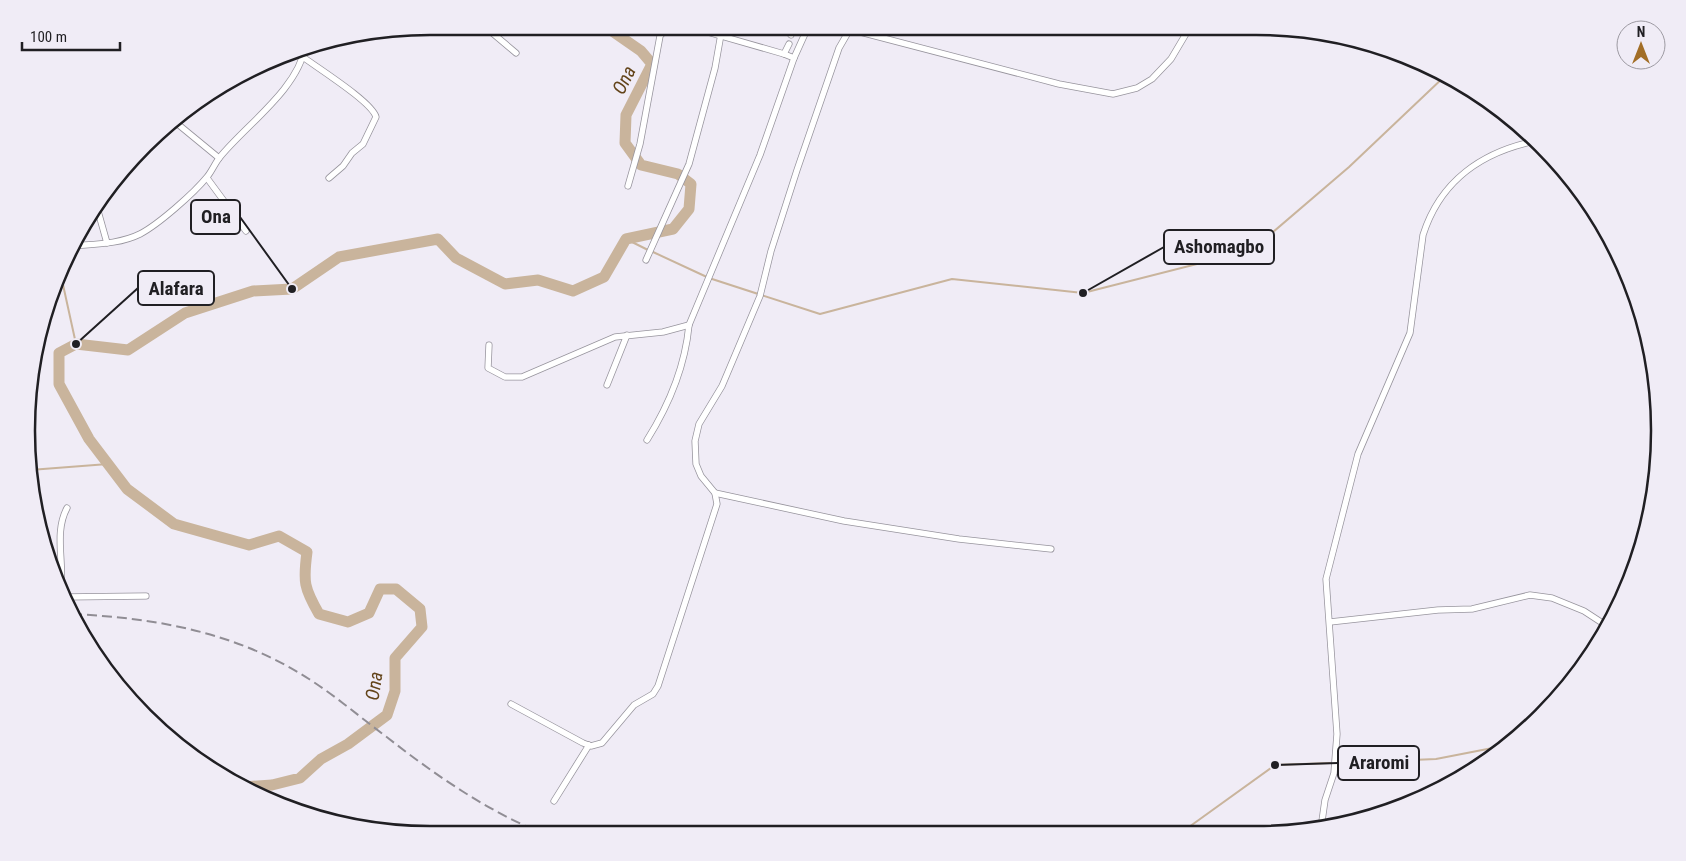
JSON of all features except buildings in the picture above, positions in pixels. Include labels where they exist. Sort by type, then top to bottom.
[{"type":"street","points":[[495,35],[516,53]]},
{"type":"street","points":[[628,186],[640,144],[661,35]]},
{"type":"street","points":[[646,260],[689,164],[715,68],[721,35]]},
{"type":"street","points":[[724,35],[794,58]]},
{"type":"street","points":[[647,440],[669,404],[685,351],[689,325],[760,155],[794,58],[804,35]]},
{"type":"street","points":[[511,704],[588,745],[602,743],[634,705],[653,694],[658,686],[717,504],[715,493],[701,476],[696,464],[695,441],[699,424],[722,386],[760,296],[771,251],[797,170],[839,48],[847,35]]},
{"type":"street","points":[[873,35],[1059,84],[1113,94],[1137,88],[1152,79],[1171,59],[1185,35]]},
{"type":"street","points":[[784,54],[789,44]]},
{"type":"street","points":[[82,245],[138,235],[149,229],[207,178],[219,158],[292,79],[303,57],[358,96],[375,112],[376,117],[363,144],[352,152],[343,166],[328,178]]},
{"type":"street","points":[[179,125],[219,158]]},
{"type":"street","points":[[1321,820],[1325,800],[1334,774],[1337,734],[1326,588],[1328,570],[1358,454],[1410,333],[1423,235],[1427,221],[1450,186],[1470,168],[1490,155],[1510,146],[1526,143]]},
{"type":"street","points":[[207,178],[246,231]]},
{"type":"street","points":[[99,215],[107,242]]},
{"type":"street","points":[[489,345],[488,368],[499,375],[513,378],[531,373],[615,337],[663,332],[689,325]]},
{"type":"street","points":[[607,384],[627,335]]},
{"type":"street","points":[[715,493],[852,522],[959,539],[1051,549]]},
{"type":"street","points":[[61,571],[62,516],[66,508]]},
{"type":"street","points":[[1330,622],[1438,610],[1472,609],[1530,595],[1552,598],[1584,611],[1601,622]]},
{"type":"street","points":[[72,597],[146,596]]},
{"type":"street","points":[[554,800],[588,745]]},
{"type":"waterway","name":"Ona","points":[[258,786],[272,785],[300,778],[321,759],[348,744],[387,715],[395,691],[395,658],[422,627],[420,609],[396,589],[380,589],[369,613],[348,622],[319,614],[310,598],[306,584],[307,552],[279,536],[249,545],[174,524],[127,489],[89,439],[59,384],[59,353],[76,344],[128,350],[185,313],[253,291],[292,289],[339,257],[438,239],[456,258],[505,284],[538,280],[573,291],[604,277],[626,239],[673,229],[689,209],[691,184],[678,174],[641,165],[625,143],[626,115],[652,64],[641,51],[618,35]]},
{"type":"waterway","points":[[653,252],[709,278],[820,314],[952,279],[1083,293],[1252,250],[1349,167],[1440,81]]},
{"type":"waterway","points":[[626,239],[648,250]]},
{"type":"waterway","points":[[63,284],[76,344]]},
{"type":"waterway","points":[[37,469],[108,464]]},
{"type":"waterway","points":[[1341,763],[1436,759],[1490,749]]},
{"type":"waterway","points":[[1190,826],[1275,765],[1330,763]]},
{"type":"railway","points":[[81,615],[134,619],[195,630],[253,650],[281,663],[309,679],[339,700],[424,765],[462,791],[526,826]]},
{"type":"place","name":"Ona","points":[[292,289]]},
{"type":"place","name":"Ashomagbo","points":[[1083,293]]},
{"type":"place","name":"Alafara","points":[[76,344]]},
{"type":"place","name":"Araromi","points":[[1275,765]]}]
